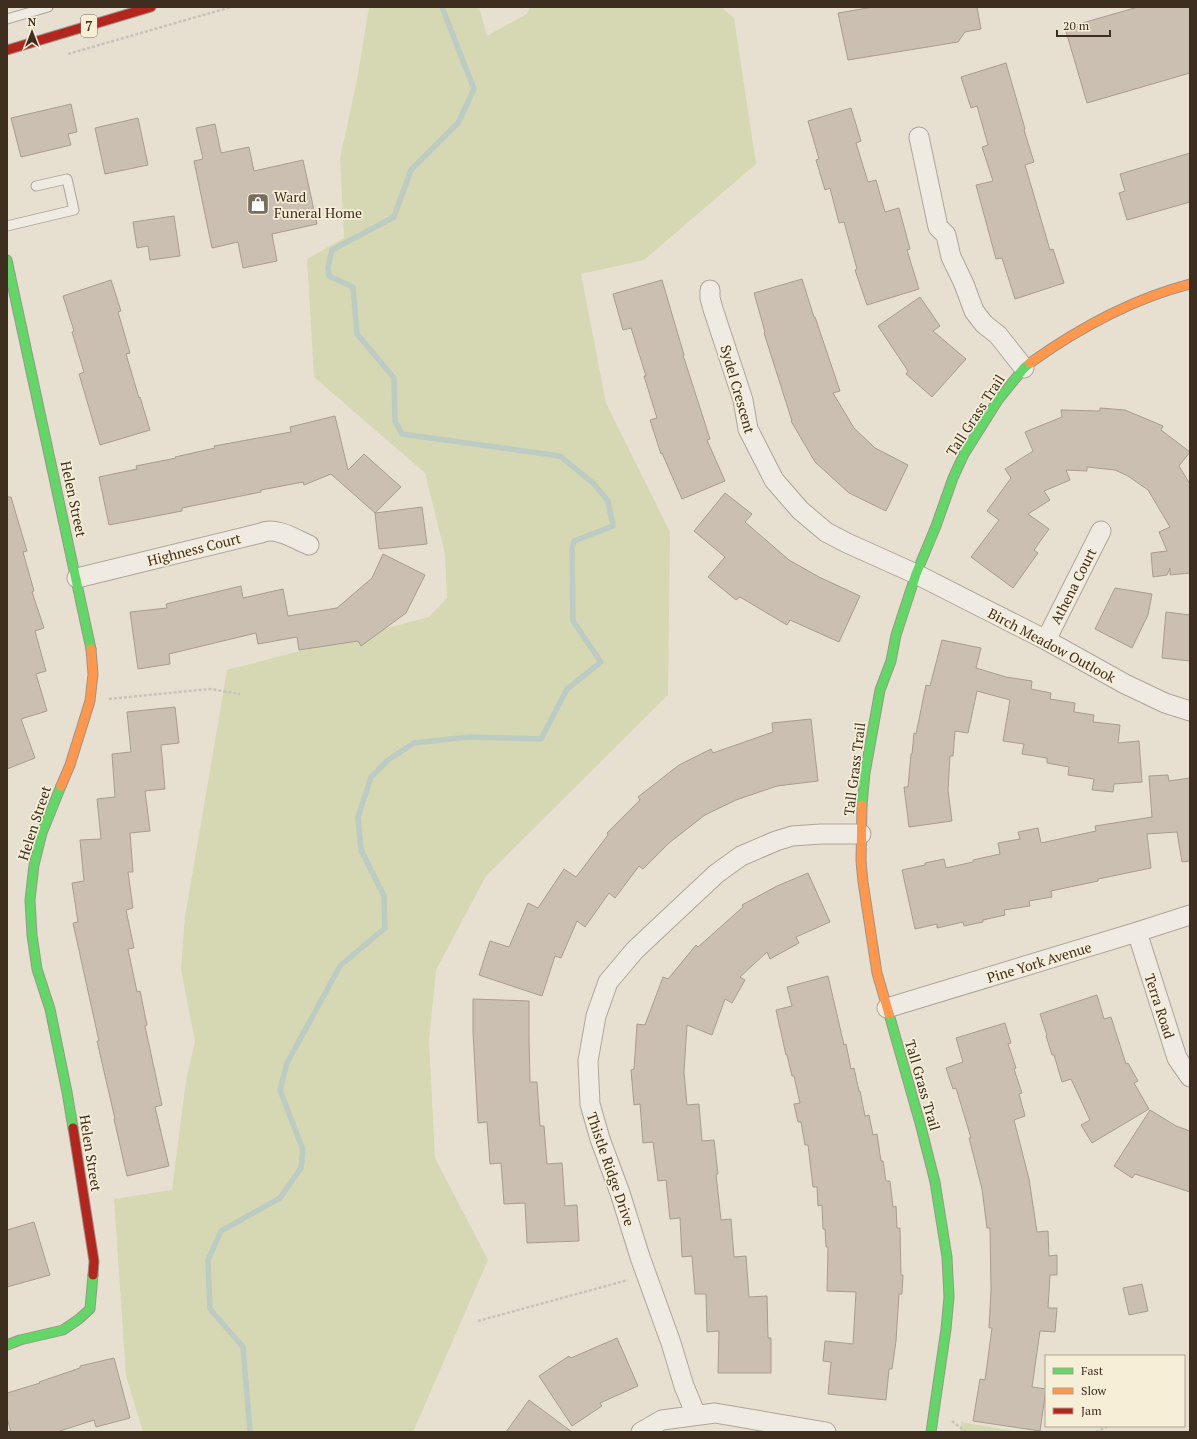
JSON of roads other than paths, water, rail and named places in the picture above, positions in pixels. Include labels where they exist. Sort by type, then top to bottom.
[{"type":"street","name":"7","points":[[7,50],[151,7]]},
{"type":"street","points":[[920,136],[938,227],[946,235],[951,257],[964,284],[974,311],[984,324],[998,335],[1024,368]]},
{"type":"street","name":"Helen Street","points":[[7,260],[91,645],[93,674],[90,701],[70,764],[42,833],[34,865],[30,900],[32,934],[37,969],[50,1010],[67,1092],[94,1261],[90,1309],[85,1314],[63,1330],[20,1340],[7,1345]]},
{"type":"street","name":"Tall Grass Trail","points":[[931,1432],[946,1329],[949,1297],[947,1257],[935,1182],[920,1123],[877,973],[861,861],[862,802],[865,773],[880,690],[891,661],[896,635],[916,574],[936,526],[952,478],[964,454],[998,400],[1024,368],[1053,346],[1083,328],[1140,300],[1166,290],[1190,284]]},
{"type":"street","name":"Sydel Crescent","points":[[710,290],[710,298],[713,309],[743,400],[748,430],[774,480],[800,510],[826,532],[916,574]]},
{"type":"street","name":"Highness Court","points":[[77,578],[261,533],[266,530],[274,530],[309,545]]},
{"type":"street","name":"Athena Court","points":[[1046,640],[1101,531]]},
{"type":"street","name":"Birch Meadow Outlook","points":[[916,574],[1046,640],[1125,684],[1165,703],[1190,712]]},
{"type":"street","name":"Thistle Ridge Drive","points":[[696,1415],[684,1386],[620,1193],[600,1139],[590,1104],[588,1061],[596,1016],[608,982],[635,950],[716,874],[741,856],[792,836],[861,834]]},
{"type":"street","name":"Pine York Avenue","points":[[888,1008],[1190,915]]},
{"type":"street","name":"Terra Road","points":[[1137,932],[1177,1058],[1190,1077]]},
{"type":"street","points":[[640,1432],[662,1420],[715,1413],[826,1432]]},
{"type":"lane","points":[[7,19],[48,7]]},
{"type":"lane","points":[[7,226],[74,210],[67,179],[36,186]]},
{"type":"waterway","points":[[250,1432],[243,1347],[210,1309],[208,1260],[221,1231],[280,1198],[301,1168],[303,1150],[280,1090],[287,1063],[340,966],[385,928],[384,896],[361,850],[358,817],[371,777],[388,760],[414,743],[469,737],[541,739],[567,689],[601,662],[573,621],[572,548],[574,541],[613,526],[608,501],[594,484],[560,456],[402,434],[395,421],[394,378],[357,334],[353,287],[329,276],[328,267],[332,250],[394,217],[411,170],[458,123],[474,89],[442,7]]},
{"type":"place","name":"Ward Funeral Home","points":[[258,204]]}]
